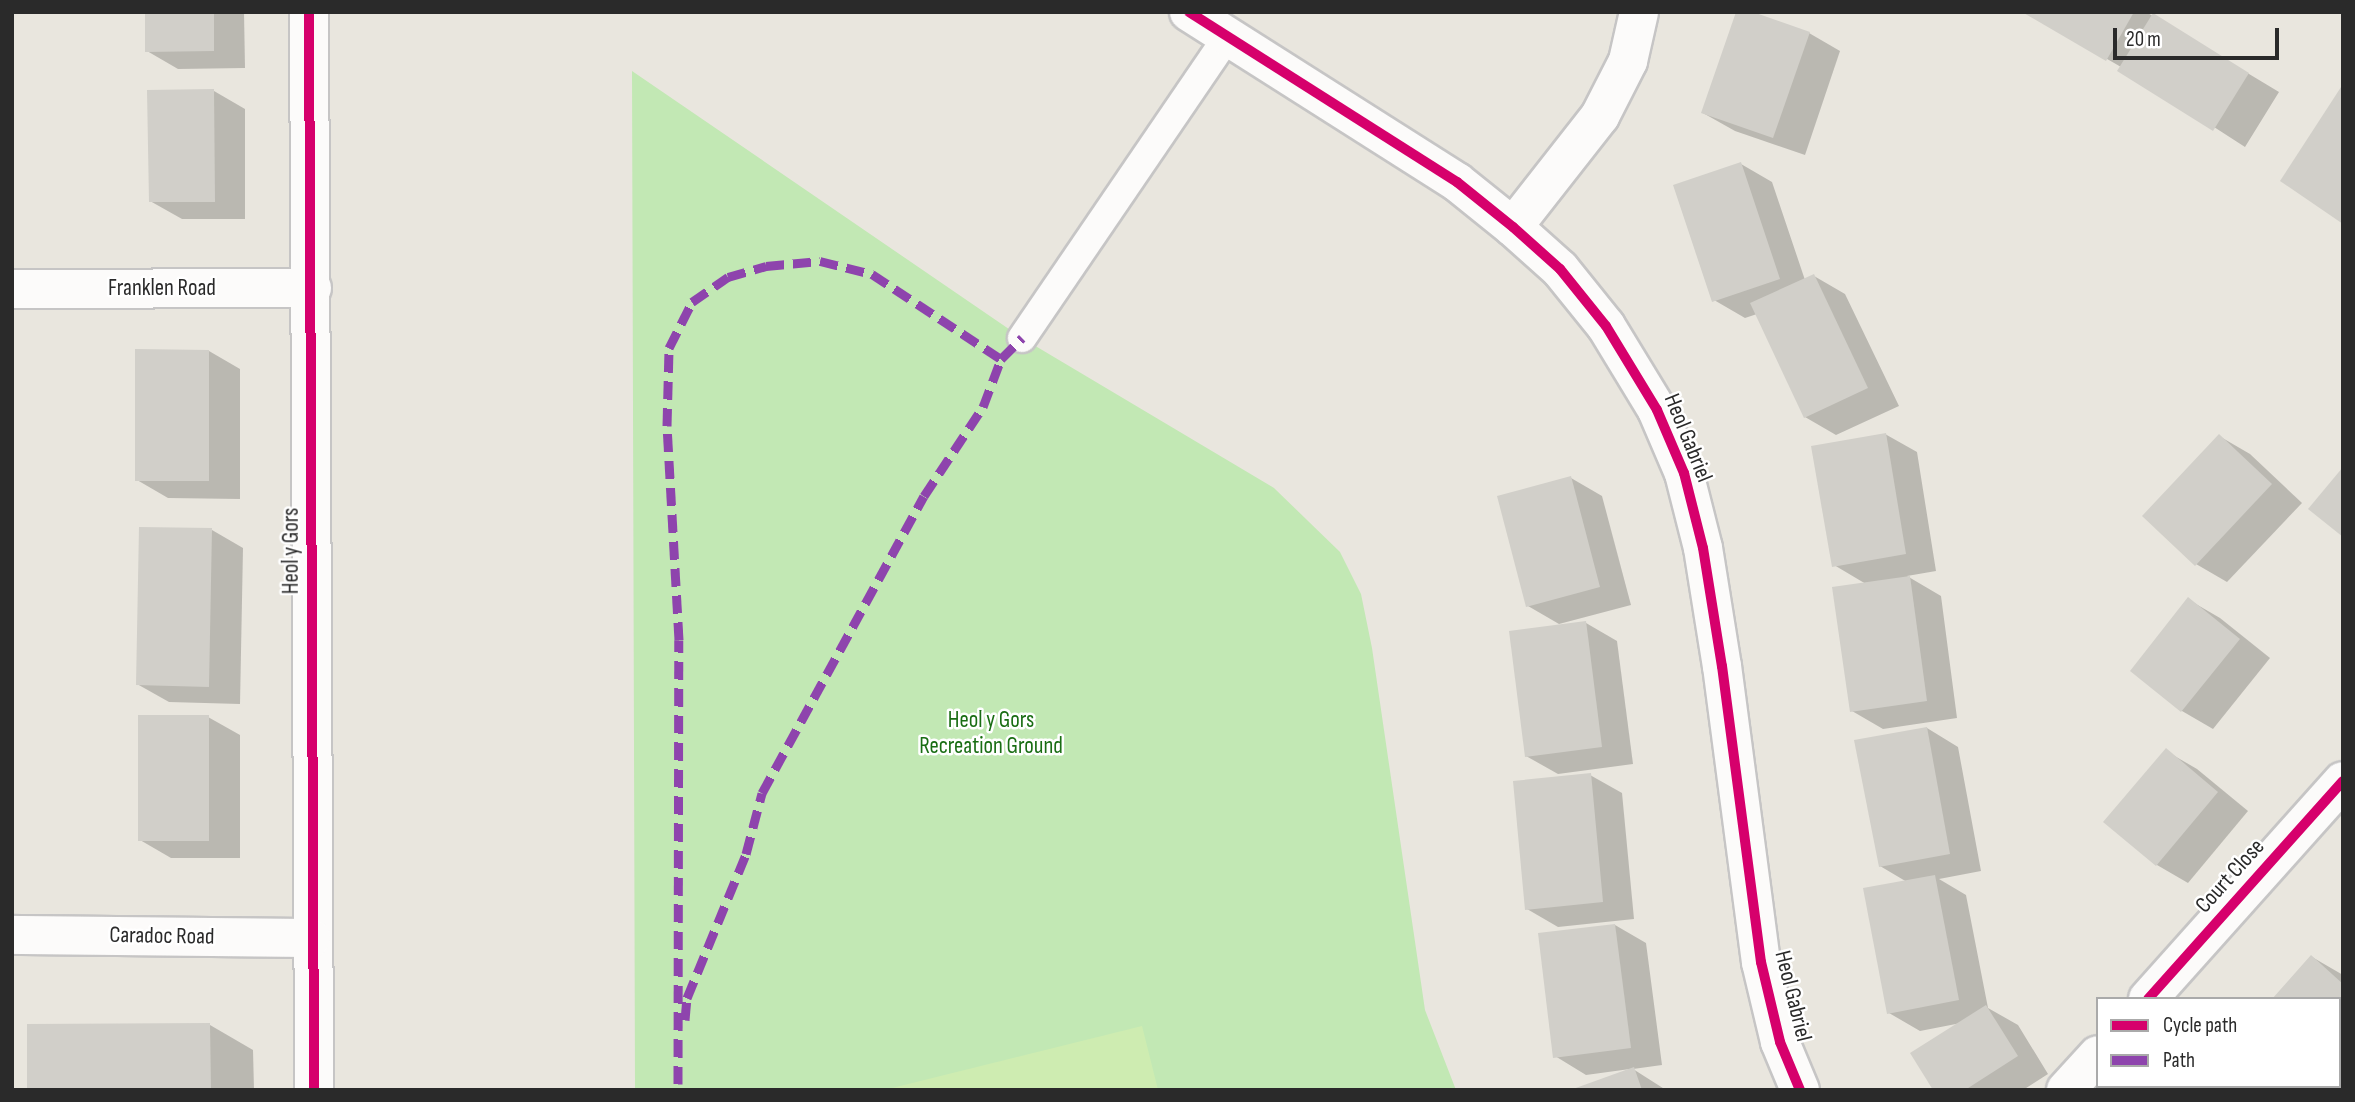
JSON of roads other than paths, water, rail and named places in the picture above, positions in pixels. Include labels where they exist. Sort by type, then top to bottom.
[{"type":"street","name":"Heol y Gors","points":[[309,12],[312,288],[311,938],[314,1090]]},
{"type":"street","name":"Heol Gabriel","points":[[1189,12],[1457,182],[1513,227],[1560,269],[1606,326],[1657,410],[1684,473],[1703,548],[1722,666],[1761,962],[1780,1042],[1800,1090]]},
{"type":"street","points":[[1513,227],[1600,116],[1628,61],[1639,12]]},
{"type":"street","name":"Franklen Road","points":[[12,289],[312,288]]},
{"type":"street","name":"Court Close","points":[[2150,997],[2343,781]]},
{"type":"street","name":"Caradoc Road","points":[[12,934],[311,938]]},
{"type":"street","points":[[2066,1090],[2096,1057]]},
{"type":"lane","points":[[1022,338],[1227,37]]},
{"type":"park label","name":"Heol y Gors Recreation Ground","points":[[991,733]]}]
